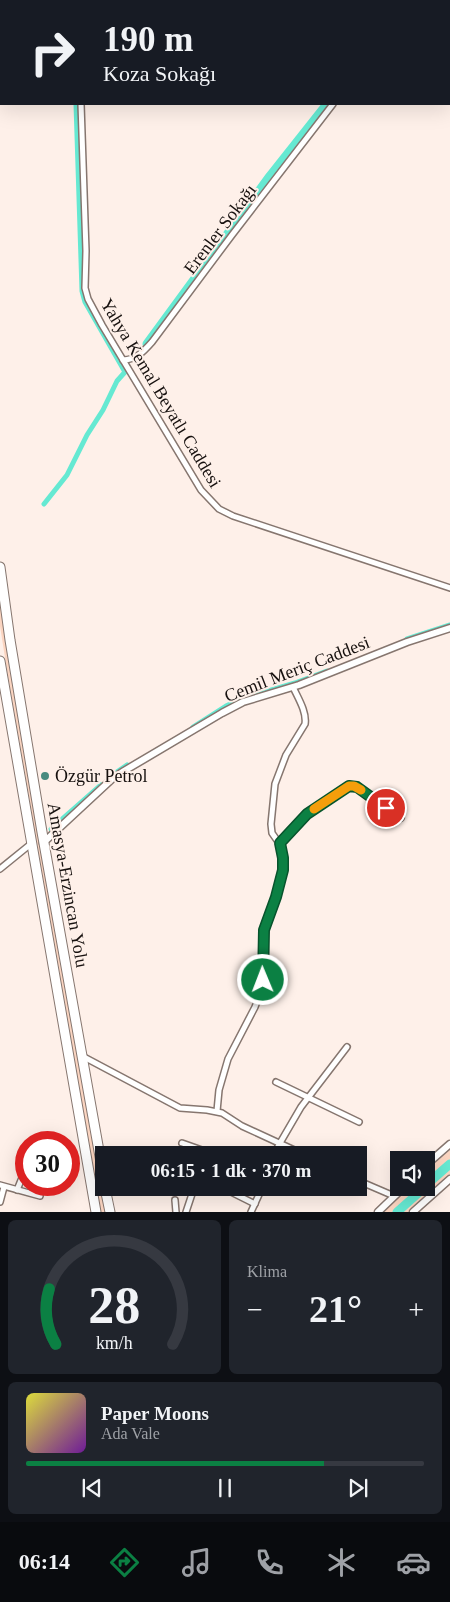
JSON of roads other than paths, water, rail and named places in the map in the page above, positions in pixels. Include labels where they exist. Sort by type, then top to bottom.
[{"type":"highway","name":"Amasya-Erzincan Yolu","points":[[0,567],[43,843],[98,1146]]},
{"type":"highway","name":"Amasya-Erzincan Yolu","points":[[0,661],[96,1212]]},
{"type":"highway","points":[[107,1196],[110,1212]]},
{"type":"street","name":"Yahya Kemal Beyatlı Caddesi","points":[[81,105],[86,251],[85,288],[88,299],[192,478],[219,509],[242,519],[450,588]]},
{"type":"street","name":"Erenler Sokağı","points":[[122,360],[129,360],[138,356],[152,342],[332,105]]},
{"type":"street","name":"Cemil Meriç Caddesi","points":[[43,843],[100,790],[124,771],[233,707],[253,698],[293,687],[407,642],[450,628]]},
{"type":"street","points":[[217,1111],[219,1090],[228,1059],[259,998],[262,986],[264,930],[283,870],[280,843],[272,833],[271,824],[275,784],[286,756],[306,721],[303,708],[293,687]]},
{"type":"street","points":[[280,843],[307,814],[349,786],[357,787],[401,818]]},
{"type":"street","points":[[0,868],[32,843]]},
{"type":"street","points":[[277,1146],[301,1107],[347,1047]]},
{"type":"street","points":[[82,1056],[180,1108],[217,1111],[242,1126],[286,1146]]},
{"type":"street","points":[[276,1082],[359,1122]]},
{"type":"street","points":[[182,1143],[189,1146]]},
{"type":"street","points":[[435,1157],[450,1144]]},
{"type":"street","points":[[413,1212],[450,1179]]},
{"type":"street","points":[[367,1184],[390,1194]]},
{"type":"street","points":[[0,1202],[2,1186],[15,1189]]},
{"type":"street","points":[[186,1212],[191,1196]]},
{"type":"street","points":[[239,1196],[255,1204]]},
{"type":"street","points":[[251,1212],[258,1196]]},
{"type":"street","points":[[378,1212],[394,1196]]},
{"type":"street","points":[[176,1200],[176,1212]]},
{"type":"waterway","points":[[44,504],[67,475],[117,381],[125,372],[85,302],[82,291],[76,105]]},
{"type":"waterway","points":[[147,344],[270,176],[326,105]]},
{"type":"waterway","points":[[407,639],[450,625]]},
{"type":"waterway","points":[[193,727],[226,706],[241,699],[295,683],[327,671]]},
{"type":"waterway","points":[[111,776],[127,765]]},
{"type":"waterway","points":[[51,829],[101,785]]},
{"type":"waterway","points":[[435,1177],[450,1164]]},
{"type":"waterway","points":[[397,1212],[415,1196]]},
{"type":"place","name":"Özgür Petrol","points":[[45,776]]}]
